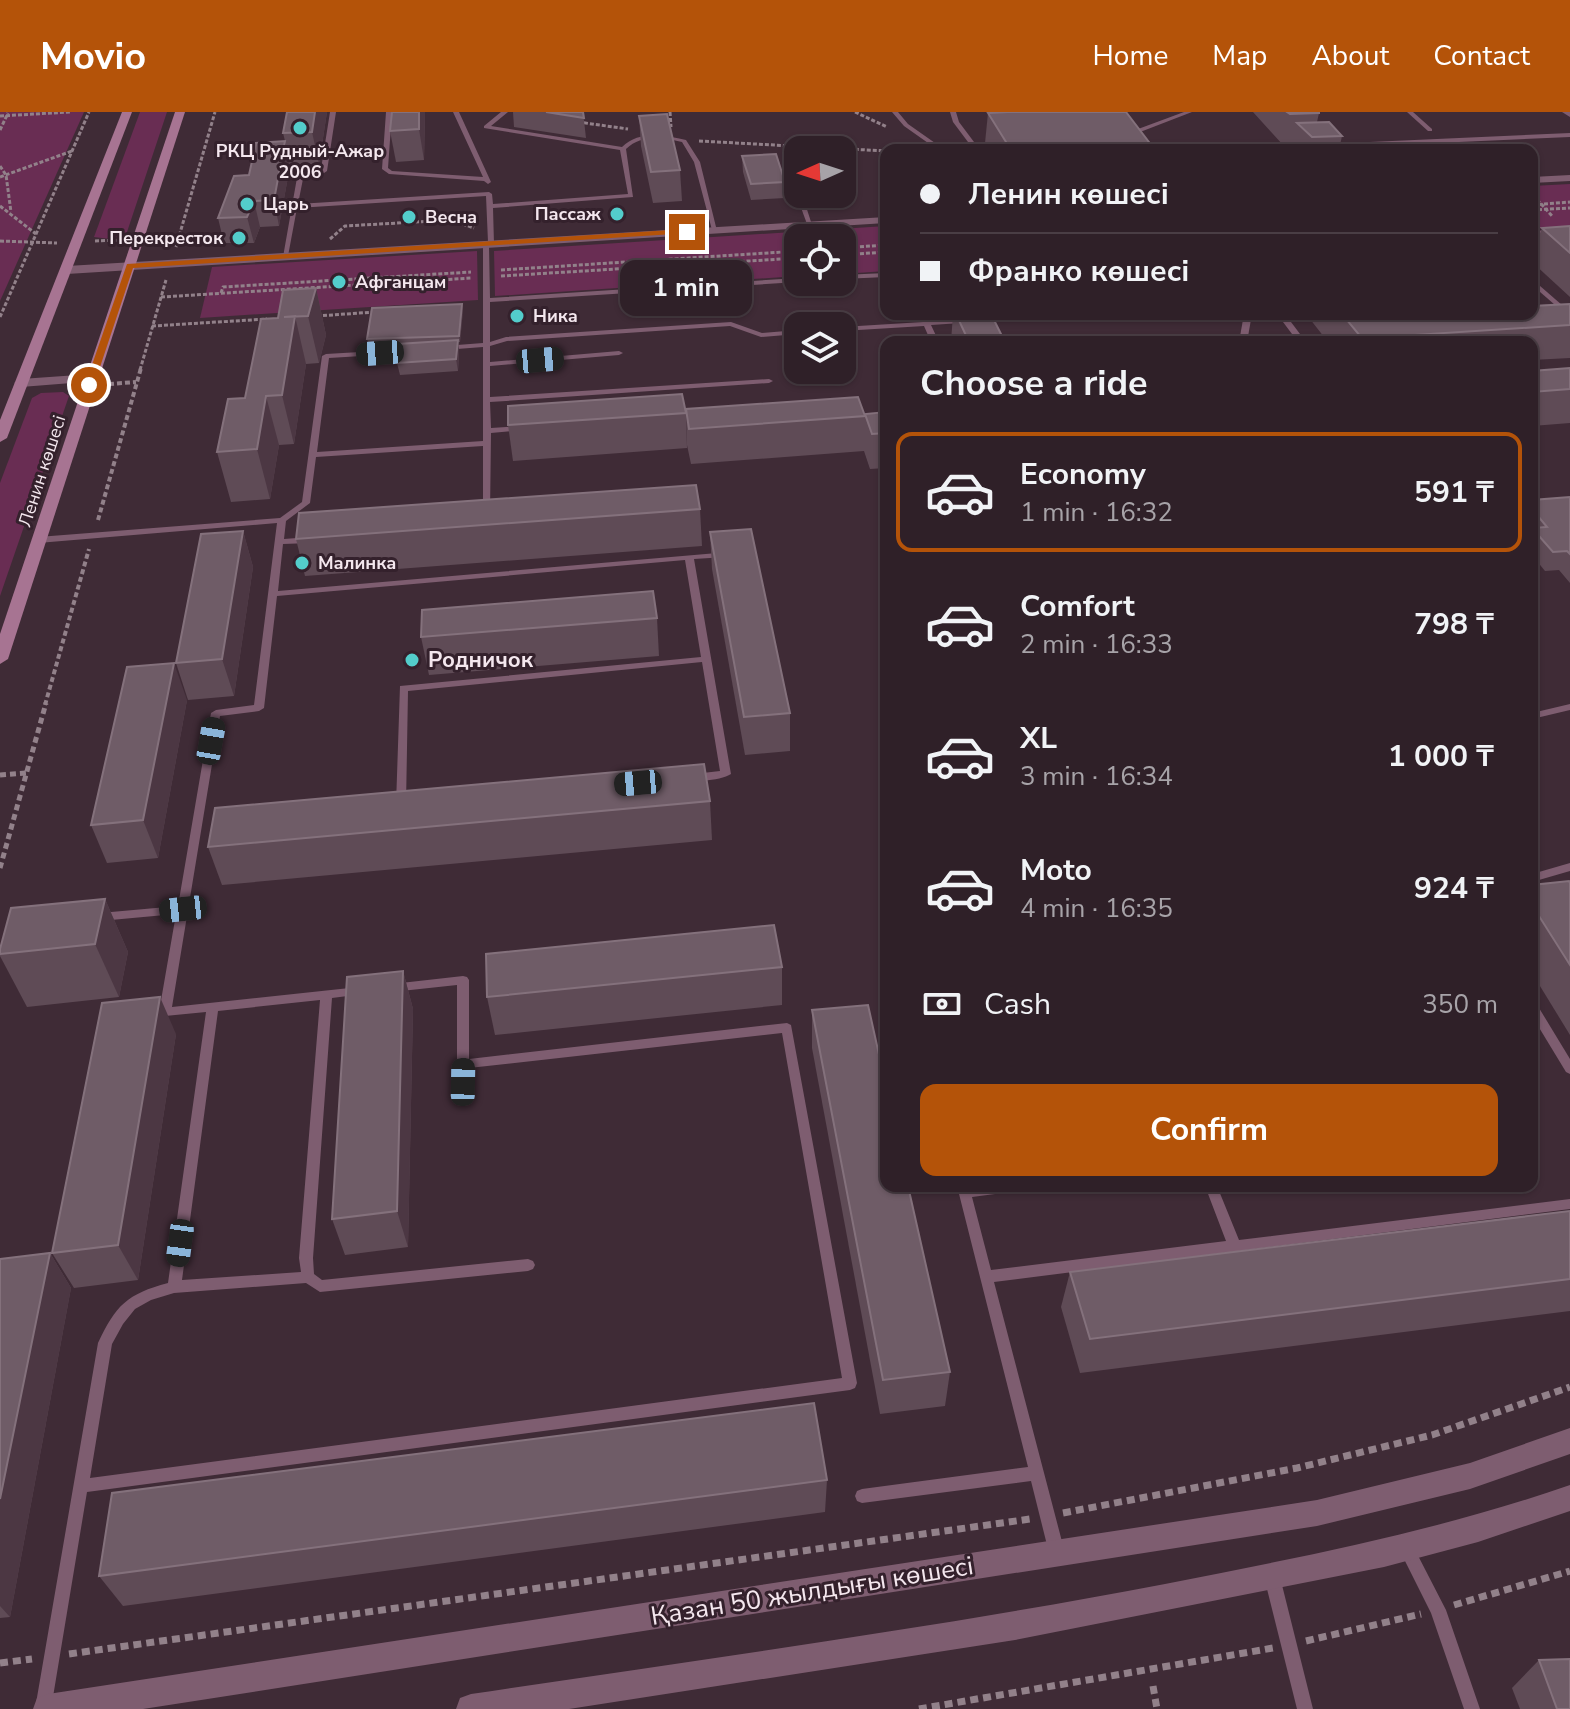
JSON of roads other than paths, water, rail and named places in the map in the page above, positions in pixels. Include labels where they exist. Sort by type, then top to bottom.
[{"type":"main road","points":[[0,438],[127,112]]},
{"type":"main road","name":"Ленин көшесі","points":[[0,659],[180,112]]},
{"type":"street","points":[[1538,180],[1570,178]]},
{"type":"street","points":[[810,224],[880,220]]},
{"type":"street","points":[[67,270],[312,255],[489,240],[784,226]]},
{"type":"street","points":[[21,383],[92,378]]},
{"type":"street","name":"Қазан 50 жылдығы көшесі","points":[[45,1709],[1317,1513],[1470,1476],[1570,1441]]},
{"type":"street","points":[[471,1709],[1068,1617],[1406,1547],[1506,1522],[1570,1498]]},
{"type":"lane","points":[[285,256],[301,172],[324,171],[333,112]]},
{"type":"lane","points":[[389,112],[385,169],[391,173],[488,179]]},
{"type":"lane","points":[[456,112],[488,179],[487,525]]},
{"type":"lane","points":[[505,112],[486,127],[623,149]]},
{"type":"lane","points":[[895,112],[906,125],[933,144]]},
{"type":"lane","points":[[953,112],[955,123],[974,144]]},
{"type":"lane","points":[[1138,144],[1132,133],[1189,112]]},
{"type":"lane","points":[[1410,112],[1430,130]]},
{"type":"lane","points":[[1323,134],[1333,144]]},
{"type":"lane","points":[[1358,144],[1570,135]]},
{"type":"lane","points":[[490,206],[631,196],[623,149],[628,143],[652,136],[684,141],[697,162],[715,230]]},
{"type":"lane","points":[[295,206],[489,194]]},
{"type":"lane","points":[[804,208],[810,224]]},
{"type":"lane","points":[[1538,233],[1568,233]]},
{"type":"lane","points":[[856,276],[880,275]]},
{"type":"lane","points":[[487,300],[784,281]]},
{"type":"lane","points":[[1538,287],[1570,316]]},
{"type":"lane","points":[[925,320],[932,336]]},
{"type":"lane","points":[[856,328],[981,320]]},
{"type":"lane","points":[[966,321],[979,328]]},
{"type":"lane","points":[[38,540],[282,520],[306,503],[326,356],[486,345],[506,339],[731,324],[761,335],[784,333]]},
{"type":"lane","points":[[487,364],[619,353]]},
{"type":"lane","points":[[487,400],[769,381]]},
{"type":"lane","points":[[592,393],[594,408]]},
{"type":"lane","points":[[487,431],[534,427]]},
{"type":"lane","points":[[313,455],[487,443]]},
{"type":"lane","points":[[282,520],[259,708],[216,713],[165,1012],[463,980],[463,1100]]},
{"type":"lane","points":[[279,542],[324,539]]},
{"type":"lane","points":[[272,594],[736,553]]},
{"type":"lane","points":[[680,778],[726,774],[689,557]]},
{"type":"lane","points":[[401,806],[403,688],[706,659]]},
{"type":"lane","points":[[1538,715],[1570,707]]},
{"type":"lane","points":[[385,807],[416,804]]},
{"type":"lane","points":[[196,827],[212,825]]},
{"type":"lane","points":[[1538,876],[1570,867]]},
{"type":"lane","points":[[91,918],[183,909]]},
{"type":"lane","points":[[308,1277],[306,1258],[326,995]]},
{"type":"lane","points":[[174,1287],[213,1007]]},
{"type":"lane","points":[[1538,1016],[1570,1069]]},
{"type":"lane","points":[[80,1486],[850,1383],[787,1028],[463,1064]]},
{"type":"lane","points":[[965,1192],[1057,1553]]},
{"type":"lane","points":[[1213,1192],[1234,1245]]},
{"type":"lane","points":[[986,1277],[1570,1204]]},
{"type":"lane","points":[[45,1709],[51,1657],[105,1343],[120,1311],[140,1296],[174,1287],[308,1277],[320,1286],[528,1265]]},
{"type":"lane","points":[[862,1496],[1035,1473]]},
{"type":"lane","points":[[1406,1547],[1438,1610],[1472,1709]]},
{"type":"lane","points":[[1272,1577],[1305,1709]]},
{"type":"place","name":"РКЦ Рудный-Ажар 2006","points":[[300,128]]},
{"type":"place","name":"Царь","points":[[247,204]]},
{"type":"place","name":"Пассаж","points":[[617,214]]},
{"type":"place","name":"Весна","points":[[409,217]]},
{"type":"place","name":"Перекресток","points":[[239,238]]},
{"type":"place","name":"Афганцам","points":[[339,282]]},
{"type":"place","name":"Ника","points":[[517,316]]},
{"type":"place","name":"Малинка","points":[[302,563]]},
{"type":"place","name":"Родничок","points":[[412,660]]}]
